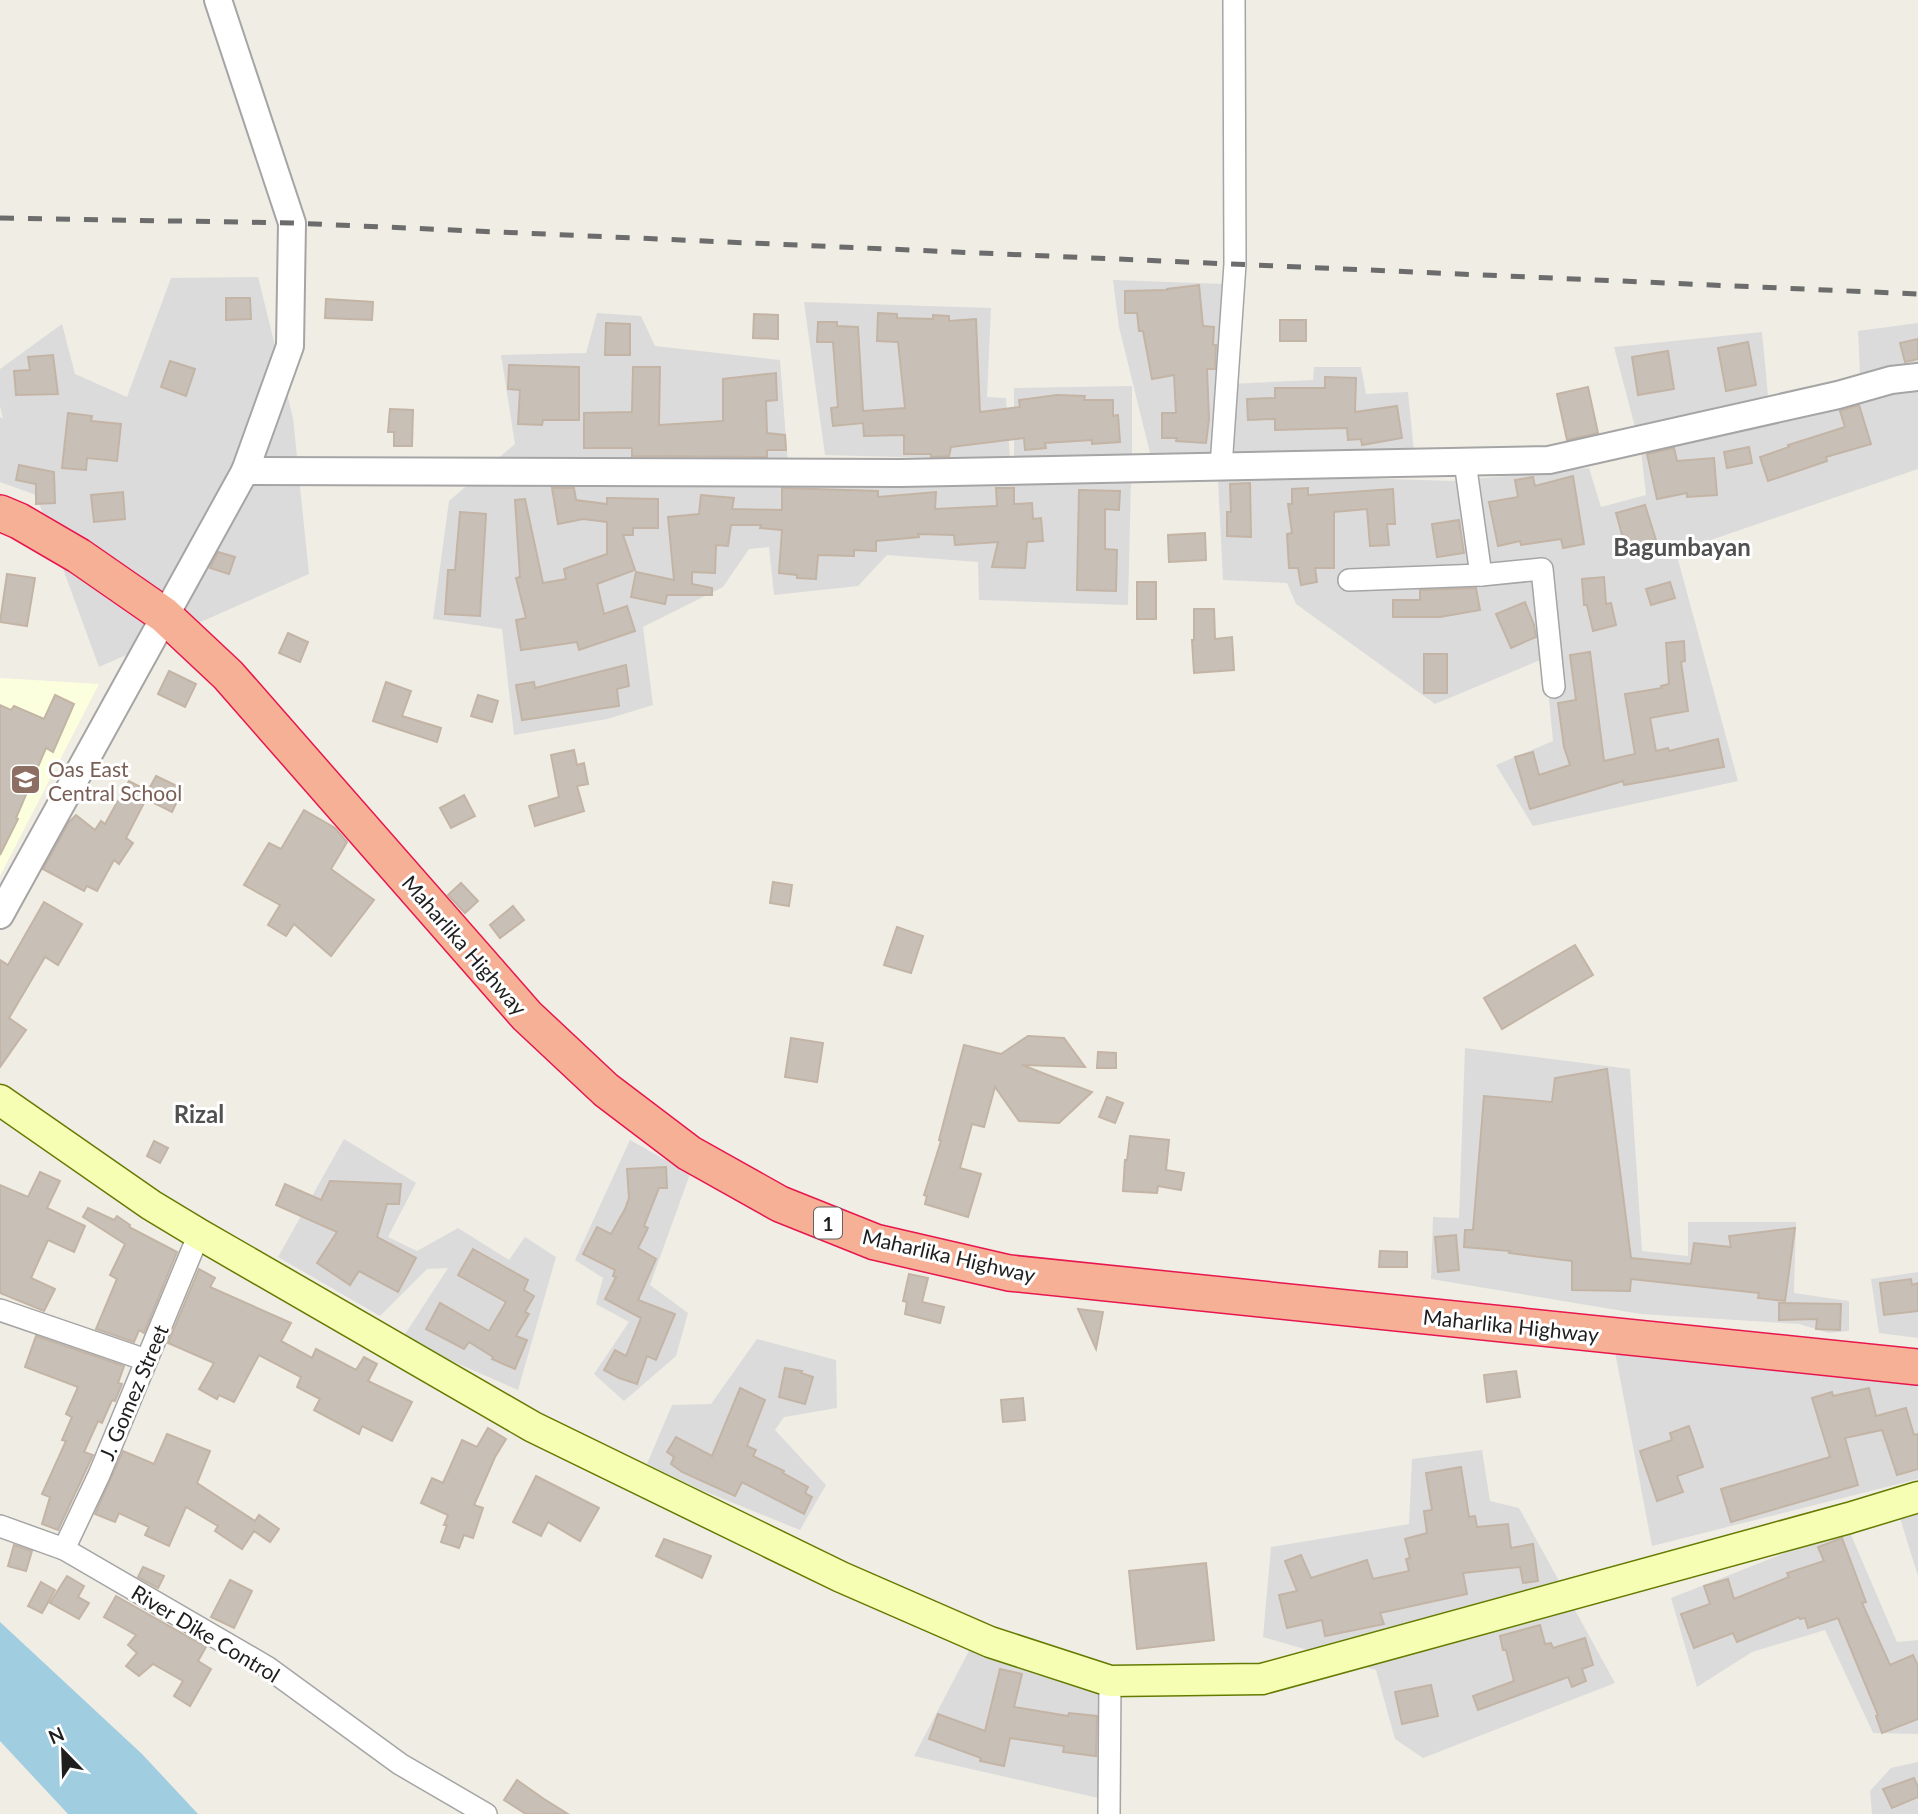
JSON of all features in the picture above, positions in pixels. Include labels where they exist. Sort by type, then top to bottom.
[{"type":"highway","name":"Maharlika Highway","points":[[0,513],[79,556],[164,615],[228,675],[527,1016],[606,1090],[690,1153],[780,1204],[876,1242],[1009,1273],[1918,1367]]},
{"type":"main road","points":[[1,1103],[151,1205],[533,1427],[841,1577],[990,1642],[1110,1681],[1262,1679],[1918,1497]]},
{"type":"street","points":[[0,915],[245,471],[290,346],[292,223],[218,0]]},
{"type":"street","points":[[1221,467],[1235,264],[1234,0]]},
{"type":"street","points":[[245,471],[900,473],[1549,460],[1838,395],[1891,380],[1918,377]]},
{"type":"street","points":[[1465,462],[1481,575]]},
{"type":"street","points":[[1349,580],[1481,575],[1542,569],[1554,687]]},
{"type":"street","name":"J. Gomez Street","points":[[64,1549],[99,1475],[199,1234]]},
{"type":"street","points":[[0,1310],[146,1360]]},
{"type":"street","name":"River Dike Control","points":[[0,1526],[64,1549],[267,1667],[400,1764],[486,1814]]},
{"type":"street","points":[[1109,1814],[1110,1681]]},
{"type":"shaded area","points":[[258,277],[293,418],[309,574],[99,667],[36,495],[0,482],[0,417],[3,419],[0,406],[0,369],[62,324],[75,374],[127,397],[171,278]]},
{"type":"shaded area","points":[[1113,280],[1226,284],[1231,384],[1313,380],[1314,367],[1361,367],[1366,394],[1408,392],[1414,452],[1151,457],[1119,327]]},
{"type":"shaded area","points":[[804,302],[991,308],[987,397],[1006,398],[1010,460],[825,455]]},
{"type":"shaded area","points":[[597,313],[641,316],[655,346],[780,360],[789,477],[1131,480],[1128,605],[979,600],[978,562],[887,555],[858,586],[774,595],[769,547],[749,549],[723,587],[643,627],[653,705],[607,719],[514,735],[502,629],[433,619],[449,501],[515,444],[501,355],[586,353]]},
{"type":"shaded area","points":[[1918,323],[1918,469],[1676,552],[1738,781],[1533,826],[1496,765],[1553,741],[1545,658],[1435,704],[1296,604],[1287,583],[1223,580],[1218,480],[1360,478],[1453,481],[1589,468],[1601,507],[1646,495],[1641,450],[1614,347],[1762,332],[1768,396],[1860,375],[1858,331]]},
{"type":"shaded area","points":[[1132,386],[1132,456],[1014,457],[1014,388]]},
{"type":"shaded area","name":"Oas East Central School","points":[[0,678],[99,684],[0,876]]},
{"type":"shaded area","points":[[1465,1048],[1630,1069],[1642,1251],[1688,1256],[1688,1222],[1796,1222],[1794,1293],[1849,1301],[1849,1331],[1829,1333],[1799,1324],[1641,1314],[1431,1279],[1433,1217],[1459,1218]]},
{"type":"shaded area","points":[[344,1139],[416,1183],[388,1237],[417,1251],[458,1228],[509,1260],[525,1237],[556,1257],[518,1390],[402,1339],[448,1268],[427,1269],[380,1316],[278,1257]]},
{"type":"shaded area","points":[[630,1140],[690,1174],[650,1285],[688,1313],[676,1356],[624,1401],[594,1374],[629,1322],[596,1304],[603,1278],[575,1260]]},
{"type":"shaded area","points":[[1918,1272],[1918,1338],[1879,1333],[1871,1279]]},
{"type":"shaded area","points":[[757,1339],[836,1360],[837,1408],[784,1417],[775,1430],[826,1485],[800,1530],[699,1489],[647,1464],[672,1405],[711,1404]]},
{"type":"shaded area","points":[[1615,1352],[1918,1381],[1918,1479],[1652,1546]]},
{"type":"shaded area","points":[[1482,1450],[1490,1501],[1519,1508],[1615,1683],[1423,1758],[1395,1739],[1376,1670],[1263,1637],[1271,1547],[1409,1524],[1412,1459]]},
{"type":"shaded area","points":[[1918,1509],[1918,1576],[1899,1515]]},
{"type":"shaded area","points":[[1848,1528],[1897,1642],[1918,1640],[1918,1734],[1873,1733],[1825,1630],[1752,1652],[1697,1687],[1671,1598]]},
{"type":"shaded area","points":[[971,1647],[1104,1694],[1107,1800],[914,1756]]},
{"type":"shaded area","points":[[1918,1762],[1918,1814],[1872,1814],[1870,1791],[1891,1768]]},
{"type":"water","points":[[0,1622],[142,1754],[198,1814],[68,1814],[0,1741]]},
{"type":"building","points":[[1199,285],[1203,326],[1214,327],[1213,345],[1216,345],[1215,369],[1207,369],[1209,419],[1206,443],[1162,438],[1162,413],[1176,413],[1174,375],[1152,379],[1137,313],[1125,313],[1125,291],[1167,290]]},
{"type":"building","points":[[226,298],[250,298],[251,319],[226,320]]},
{"type":"building","points":[[326,299],[373,302],[372,320],[325,318]]},
{"type":"building","points":[[878,313],[897,314],[897,318],[933,319],[933,315],[949,316],[949,321],[976,319],[980,412],[1020,407],[1019,400],[1057,395],[1085,396],[1084,400],[1113,400],[1113,416],[1118,415],[1120,442],[1092,444],[1092,440],[1045,443],[1046,448],[1025,450],[1024,438],[951,447],[949,456],[931,457],[931,454],[904,454],[904,435],[864,436],[863,423],[833,426],[831,408],[838,407],[833,342],[817,342],[818,322],[837,322],[837,326],[858,327],[863,411],[905,408],[898,342],[877,341]]},
{"type":"building","points":[[754,314],[778,315],[778,339],[753,338]]},
{"type":"building","points":[[1280,320],[1306,320],[1306,341],[1280,341]]},
{"type":"building","points":[[606,323],[630,324],[630,355],[605,355]]},
{"type":"building","points":[[1918,339],[1918,359],[1905,362],[1900,343]]},
{"type":"building","points":[[1748,342],[1756,385],[1726,391],[1718,348]]},
{"type":"building","points":[[1668,351],[1674,389],[1638,395],[1632,357]]},
{"type":"building","points":[[53,355],[58,394],[16,395],[14,371],[30,370],[28,357]]},
{"type":"building","points":[[170,361],[195,369],[186,396],[161,387]]},
{"type":"building","points":[[509,365],[579,367],[579,420],[543,420],[542,425],[518,424],[520,390],[508,389]]},
{"type":"building","points":[[633,367],[660,367],[659,425],[723,421],[723,379],[776,373],[777,400],[766,401],[767,433],[785,435],[786,450],[767,450],[767,457],[632,456],[632,448],[584,448],[584,413],[632,412]]},
{"type":"building","points":[[1325,377],[1356,378],[1355,412],[1397,406],[1402,438],[1362,445],[1361,439],[1348,440],[1347,428],[1275,430],[1275,419],[1248,420],[1247,399],[1275,398],[1275,388],[1325,388]]},
{"type":"building","points":[[1588,387],[1598,433],[1567,440],[1557,394]]},
{"type":"building","points":[[1859,405],[1871,444],[1826,457],[1827,461],[1768,481],[1760,457],[1845,427],[1840,411]]},
{"type":"building","points":[[390,409],[413,410],[412,446],[394,446],[394,432],[388,432]]},
{"type":"building","points":[[68,413],[92,416],[91,421],[121,424],[117,461],[87,458],[86,470],[62,468]]},
{"type":"building","points":[[1749,447],[1752,463],[1727,468],[1724,452]]},
{"type":"building","points":[[1674,448],[1677,461],[1714,458],[1717,495],[1687,497],[1687,493],[1657,499],[1647,454]]},
{"type":"building","points":[[19,465],[54,472],[55,503],[36,504],[36,484],[16,480]]},
{"type":"building","points":[[1573,476],[1584,544],[1563,548],[1561,539],[1521,545],[1520,541],[1498,546],[1489,502],[1518,497],[1515,480],[1533,477],[1535,486]]},
{"type":"building","points":[[1250,483],[1251,537],[1227,536],[1227,512],[1231,512],[1230,484]]},
{"type":"building","points":[[552,488],[574,488],[576,500],[607,504],[607,498],[658,499],[658,528],[633,528],[633,535],[623,535],[635,570],[597,584],[604,614],[627,606],[635,631],[579,650],[577,642],[521,650],[516,620],[526,618],[516,578],[520,577],[515,500],[525,499],[543,583],[566,579],[564,569],[607,554],[607,522],[583,519],[558,524]]},
{"type":"building","points":[[782,488],[878,491],[878,497],[936,492],[935,509],[997,506],[996,488],[1014,488],[1014,504],[1032,503],[1033,519],[1041,518],[1043,541],[1027,542],[1025,568],[992,567],[998,542],[955,545],[954,535],[918,534],[919,537],[876,541],[876,551],[854,550],[854,556],[818,555],[816,579],[779,573],[782,530],[760,528],[761,525],[731,525],[728,546],[716,545],[715,573],[692,572],[692,584],[712,588],[712,595],[667,595],[665,604],[631,597],[636,572],[674,580],[668,517],[699,514],[701,495],[734,498],[732,509],[782,510]]},
{"type":"building","points":[[1308,488],[1308,495],[1393,489],[1395,524],[1387,524],[1389,545],[1370,546],[1367,509],[1334,512],[1334,568],[1315,568],[1317,582],[1301,585],[1298,568],[1289,568],[1287,534],[1292,533],[1288,504],[1292,504],[1292,489]]},
{"type":"building","points":[[1079,490],[1120,491],[1119,510],[1105,509],[1105,549],[1117,550],[1116,591],[1077,590]]},
{"type":"building","points":[[123,492],[125,519],[94,522],[91,495]]},
{"type":"building","points":[[1645,505],[1656,540],[1626,549],[1616,513]]},
{"type":"building","points":[[460,512],[486,514],[480,616],[445,614],[448,570],[455,570]]},
{"type":"building","points":[[1459,520],[1464,553],[1437,557],[1432,524]]},
{"type":"building","points":[[1205,533],[1206,560],[1169,562],[1168,535]]},
{"type":"building","points":[[218,552],[235,557],[229,574],[210,568]]},
{"type":"building","points":[[7,574],[35,578],[27,626],[0,622]]},
{"type":"building","points":[[1604,577],[1606,604],[1611,603],[1616,625],[1593,631],[1587,605],[1584,605],[1582,579]]},
{"type":"building","points":[[1137,582],[1156,582],[1156,619],[1137,619]]},
{"type":"building","points":[[1670,582],[1675,598],[1651,605],[1646,589]]},
{"type":"building","points":[[1476,588],[1480,610],[1440,617],[1393,617],[1393,600],[1420,600],[1420,590]]},
{"type":"building","points":[[1525,602],[1536,637],[1511,648],[1496,614]]},
{"type":"building","points":[[1194,609],[1214,609],[1215,639],[1232,637],[1234,670],[1194,673]]},
{"type":"building","points":[[288,633],[308,642],[300,662],[279,653]]},
{"type":"building","points":[[1684,641],[1685,661],[1681,662],[1688,711],[1650,718],[1656,751],[1668,748],[1669,751],[1718,739],[1724,767],[1624,785],[1623,781],[1530,809],[1515,757],[1533,752],[1539,775],[1570,765],[1564,747],[1558,703],[1576,700],[1570,655],[1590,652],[1604,761],[1635,754],[1625,694],[1662,688],[1661,686],[1669,684],[1666,643]]},
{"type":"building","points":[[1424,654],[1447,654],[1447,693],[1424,693]]},
{"type":"building","points":[[626,665],[629,686],[617,689],[619,706],[522,720],[516,685],[534,682],[535,688]]},
{"type":"building","points":[[169,671],[196,684],[185,707],[158,694]]},
{"type":"building","points":[[386,682],[411,691],[402,716],[441,728],[437,742],[373,721]]},
{"type":"building","points":[[55,695],[74,704],[53,752],[46,748],[16,818],[18,819],[0,855],[0,705],[11,710],[14,706],[44,719]]},
{"type":"building","points":[[478,695],[498,701],[492,722],[471,716]]},
{"type":"building","points":[[574,750],[577,765],[584,763],[588,784],[577,786],[584,811],[535,826],[529,806],[559,797],[551,755]]},
{"type":"building","points":[[156,776],[183,789],[172,812],[146,799],[126,838],[133,843],[119,864],[114,860],[97,891],[87,886],[84,891],[43,869],[69,822],[76,815],[95,830],[101,821],[105,824],[129,781],[148,791]]},
{"type":"building","points":[[464,795],[475,816],[451,828],[440,808]]},
{"type":"building","points":[[304,810],[335,828],[347,842],[331,869],[374,900],[331,956],[294,924],[286,936],[268,925],[280,905],[244,885],[269,843],[281,849]]},
{"type":"building","points":[[773,882],[792,885],[789,906],[770,903]]},
{"type":"building","points":[[461,883],[478,901],[465,913],[448,895]]},
{"type":"building","points":[[44,902],[82,924],[58,965],[45,957],[9,1018],[26,1030],[0,1067],[0,960],[8,965]]},
{"type":"building","points":[[513,906],[524,920],[500,938],[490,925]]},
{"type":"building","points":[[897,927],[923,936],[911,973],[884,965]]},
{"type":"building","points":[[1575,945],[1593,975],[1502,1029],[1484,998]]},
{"type":"building","points":[[1028,1036],[1064,1038],[1085,1067],[1022,1065],[1092,1092],[1059,1123],[1019,1121],[995,1087],[984,1127],[972,1124],[960,1168],[981,1174],[968,1217],[925,1204],[927,1196],[924,1195],[941,1141],[939,1140],[964,1045],[1001,1054]]},
{"type":"building","points":[[791,1038],[823,1043],[817,1082],[785,1077]]},
{"type":"building","points":[[1098,1052],[1116,1053],[1116,1068],[1097,1068]]},
{"type":"building","points":[[1607,1069],[1631,1258],[1691,1264],[1694,1243],[1731,1247],[1729,1236],[1795,1228],[1785,1301],[1758,1298],[1759,1293],[1631,1279],[1630,1291],[1572,1290],[1572,1261],[1464,1247],[1465,1230],[1473,1230],[1484,1096],[1552,1102],[1555,1078]]},
{"type":"building","points":[[1107,1097],[1123,1103],[1115,1123],[1099,1117]]},
{"type":"building","points":[[1130,1136],[1169,1140],[1166,1170],[1184,1173],[1181,1190],[1158,1186],[1157,1193],[1123,1191]]},
{"type":"building","points":[[154,1141],[168,1148],[160,1163],[147,1156]]},
{"type":"building","points":[[666,1167],[667,1188],[659,1188],[644,1226],[648,1228],[638,1248],[656,1259],[638,1300],[675,1314],[656,1360],[647,1356],[637,1384],[604,1370],[615,1350],[626,1356],[641,1318],[605,1299],[616,1277],[613,1276],[615,1270],[583,1254],[597,1227],[611,1234],[625,1209],[629,1198],[627,1169]]},
{"type":"building","points":[[40,1172],[60,1181],[47,1208],[85,1226],[74,1252],[48,1240],[31,1278],[55,1289],[44,1311],[0,1293],[0,1185],[28,1197]]},
{"type":"building","points":[[330,1181],[401,1184],[399,1204],[387,1204],[377,1237],[416,1258],[398,1292],[359,1271],[350,1285],[317,1263],[337,1232],[276,1205],[285,1184],[321,1200]]},
{"type":"building","points":[[88,1208],[114,1220],[117,1216],[130,1225],[129,1227],[177,1252],[144,1333],[139,1330],[134,1342],[96,1329],[117,1279],[110,1275],[125,1244],[83,1217]]},
{"type":"building","points":[[1456,1235],[1459,1270],[1438,1272],[1435,1237]]},
{"type":"building","points":[[473,1249],[528,1280],[524,1290],[534,1296],[525,1312],[529,1314],[516,1336],[527,1340],[515,1369],[492,1359],[493,1357],[469,1342],[464,1349],[426,1329],[440,1303],[489,1331],[506,1302],[458,1275]]},
{"type":"building","points":[[1380,1251],[1407,1252],[1407,1267],[1379,1267]]},
{"type":"building","points":[[199,1269],[215,1278],[210,1287],[291,1323],[281,1341],[312,1358],[316,1349],[356,1370],[364,1357],[377,1364],[368,1381],[412,1402],[392,1441],[362,1426],[359,1434],[314,1410],[320,1399],[297,1387],[301,1377],[259,1355],[234,1402],[219,1395],[217,1399],[199,1389],[214,1363],[168,1343]]},
{"type":"building","points":[[909,1274],[928,1278],[922,1302],[944,1307],[940,1323],[905,1314],[907,1302],[903,1301]]},
{"type":"building","points":[[1911,1279],[1912,1285],[1918,1283],[1918,1311],[1884,1315],[1880,1283]]},
{"type":"building","points":[[1779,1303],[1841,1304],[1840,1330],[1816,1329],[1817,1319],[1779,1320]]},
{"type":"building","points":[[1078,1309],[1103,1312],[1096,1349]]},
{"type":"building","points":[[36,1336],[124,1366],[118,1383],[122,1384],[115,1401],[112,1400],[102,1423],[98,1421],[84,1452],[93,1455],[58,1530],[42,1524],[50,1497],[42,1494],[66,1441],[62,1440],[72,1417],[66,1414],[78,1387],[25,1367]]},
{"type":"building","points":[[785,1368],[802,1371],[801,1373],[813,1377],[805,1404],[779,1397]]},
{"type":"building","points":[[1516,1371],[1520,1397],[1487,1402],[1484,1375]]},
{"type":"building","points":[[740,1388],[765,1400],[747,1446],[756,1450],[753,1456],[784,1471],[783,1473],[808,1487],[805,1493],[812,1497],[804,1514],[742,1482],[735,1496],[682,1472],[671,1464],[674,1457],[667,1452],[676,1437],[712,1456]]},
{"type":"building","points":[[1869,1388],[1876,1416],[1906,1408],[1914,1435],[1918,1434],[1918,1469],[1897,1475],[1882,1430],[1845,1438],[1858,1485],[1731,1522],[1721,1489],[1830,1457],[1812,1398],[1832,1392],[1833,1396]]},
{"type":"building","points":[[1023,1398],[1025,1420],[1003,1422],[1001,1400]]},
{"type":"building","points":[[1689,1426],[1703,1467],[1677,1476],[1683,1492],[1657,1501],[1640,1451],[1672,1440],[1670,1433]]},
{"type":"building","points":[[488,1428],[506,1439],[474,1505],[483,1508],[473,1538],[464,1535],[459,1548],[441,1542],[448,1515],[421,1503],[432,1478],[443,1483],[462,1440],[477,1447]]},
{"type":"building","points":[[167,1434],[210,1451],[197,1483],[255,1521],[259,1515],[279,1529],[270,1542],[254,1531],[242,1549],[215,1531],[218,1526],[186,1507],[169,1546],[145,1535],[149,1527],[119,1513],[115,1522],[95,1514],[123,1451],[154,1464]]},
{"type":"building","points":[[1461,1467],[1469,1517],[1475,1516],[1477,1527],[1508,1524],[1511,1548],[1533,1544],[1538,1581],[1523,1583],[1520,1567],[1463,1573],[1467,1594],[1380,1613],[1384,1624],[1325,1636],[1322,1620],[1287,1628],[1279,1595],[1297,1591],[1285,1561],[1301,1555],[1311,1578],[1367,1560],[1373,1579],[1409,1571],[1406,1559],[1410,1558],[1405,1539],[1427,1533],[1424,1511],[1432,1510],[1426,1473]]},
{"type":"building","points":[[536,1476],[599,1508],[580,1541],[548,1522],[541,1536],[513,1522]]},
{"type":"building","points":[[1842,1538],[1866,1602],[1862,1603],[1890,1665],[1913,1655],[1918,1666],[1918,1719],[1882,1733],[1876,1716],[1878,1715],[1838,1618],[1808,1628],[1805,1618],[1799,1617],[1737,1642],[1733,1633],[1694,1648],[1681,1614],[1710,1604],[1704,1586],[1728,1579],[1734,1599],[1789,1577],[1787,1573],[1824,1561],[1818,1547]]},
{"type":"building","points":[[664,1539],[711,1556],[702,1578],[656,1556]]},
{"type":"building","points":[[14,1545],[32,1551],[26,1571],[8,1566]]},
{"type":"building","points":[[1206,1563],[1214,1640],[1137,1649],[1129,1571]]},
{"type":"building","points":[[143,1567],[164,1576],[158,1588],[138,1577]]},
{"type":"building","points":[[67,1576],[84,1586],[78,1597],[89,1603],[79,1619],[50,1603]]},
{"type":"building","points":[[230,1580],[252,1591],[234,1628],[211,1617]]},
{"type":"building","points":[[41,1582],[55,1590],[42,1613],[28,1606]]},
{"type":"building","points":[[116,1596],[206,1647],[198,1661],[211,1669],[190,1706],[174,1696],[183,1681],[153,1664],[139,1676],[126,1666],[137,1653],[128,1645],[136,1635],[104,1617]]},
{"type":"building","points":[[1540,1625],[1545,1644],[1551,1643],[1553,1648],[1585,1638],[1593,1665],[1582,1669],[1586,1681],[1572,1687],[1568,1677],[1478,1710],[1473,1696],[1514,1681],[1500,1636]]},
{"type":"building","points":[[1000,1669],[1022,1674],[1014,1707],[1068,1716],[1069,1713],[1097,1716],[1096,1756],[1063,1752],[1064,1746],[1010,1738],[1004,1766],[980,1761],[981,1758],[929,1739],[938,1714],[985,1731]]},
{"type":"building","points":[[1431,1685],[1438,1716],[1402,1724],[1395,1692]]},
{"type":"building","points":[[1914,1778],[1918,1797],[1892,1808],[1883,1789]]},
{"type":"building","points":[[517,1780],[568,1814],[526,1814],[504,1800]]},
{"type":"railway","points":[[0,218],[292,223],[1918,294]]},
{"type":"place","name":"Oas East Central School","points":[[25,780]]},
{"type":"district","name":"Bagumbayan","points":[[1682,546]]},
{"type":"district","name":"Rizal","points":[[199,1113]]}]
